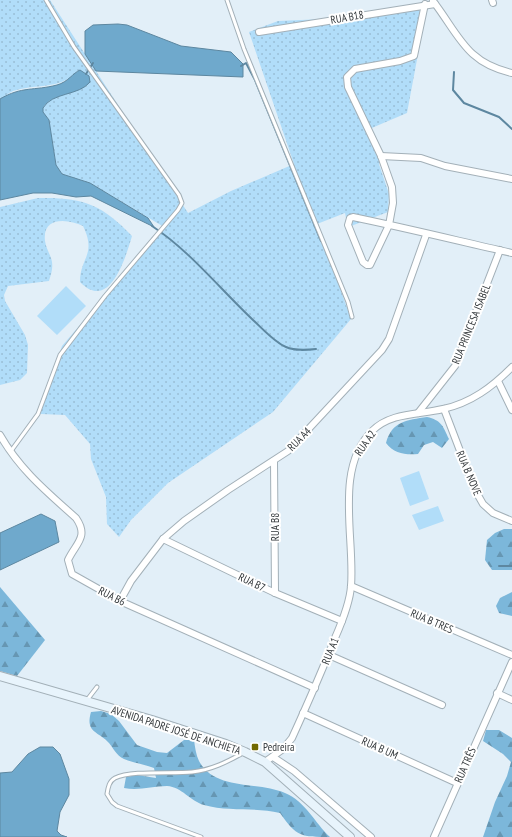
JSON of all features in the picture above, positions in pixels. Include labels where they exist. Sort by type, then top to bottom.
[{"type":"main road","name":"AVENIDA PADRE JOSÉ DE ANCHIETA","points":[[0,676],[152,720],[226,744],[245,752],[264,762],[350,837]]},
{"type":"street","name":"RUA B18","points":[[259,32],[433,2],[456,35],[475,58],[496,70],[512,73]]},
{"type":"street","points":[[424,4],[414,56],[400,61],[356,69],[347,77],[348,87],[381,156],[392,187],[392,203],[389,225],[372,262],[367,265],[363,262],[348,224],[350,218],[389,225],[426,235],[512,253]]},
{"type":"street","points":[[381,156],[422,158],[444,166],[512,179]]},
{"type":"street","name":"RUA A4","points":[[120,601],[131,581],[163,539],[184,521],[288,450],[382,350],[389,339],[426,235]]},
{"type":"street","name":"RUA PRINCESA ISABEL","points":[[418,413],[454,366],[500,250]]},
{"type":"street","name":"RUA A2","points":[[351,586],[350,477],[354,459],[371,431],[382,422],[418,413],[444,409],[469,400],[487,390],[512,367]]},
{"type":"street","points":[[498,381],[512,410]]},
{"type":"street","name":"RUA B NOVE","points":[[444,409],[475,490],[483,504],[493,513],[512,521]]},
{"type":"street","name":"RUA B6","points":[[0,434],[10,453],[24,470],[76,518],[82,526],[83,535],[68,560],[72,574],[120,601],[315,688]]},
{"type":"street","name":"RUA B8","points":[[274,461],[275,593]]},
{"type":"street","name":"RUA B7","points":[[163,539],[275,593],[342,621]]},
{"type":"street","name":"RUA A1","points":[[264,762],[273,757],[292,738],[329,655],[342,621],[351,586]]},
{"type":"street","name":"RUA B TRES","points":[[351,586],[512,655]]},
{"type":"street","points":[[329,655],[442,705]]},
{"type":"street","name":"RUA TRÊS","points":[[434,837],[512,662]]},
{"type":"street","points":[[497,693],[512,700]]},
{"type":"street","name":"RUA B UM","points":[[303,713],[457,783]]},
{"type":"street","points":[[273,757],[294,771],[371,837]]},
{"type":"lane","points":[[10,453],[38,414],[60,355],[106,296],[178,210],[182,202],[179,195],[74,47],[46,0]]},
{"type":"lane","points":[[227,0],[244,49],[348,302],[352,317]]},
{"type":"lane","points":[[86,701],[97,687]]},
{"type":"lane","points":[[201,837],[133,812],[112,802],[107,794],[111,782],[115,778],[127,775],[193,772],[215,768],[245,752]]},
{"type":"shaded area","points":[[0,0],[50,0],[188,213],[231,191],[294,164],[249,32],[278,21],[324,19],[408,7],[423,2],[425,2],[427,6],[407,113],[367,130],[381,160],[379,164],[389,194],[388,212],[351,226],[347,223],[345,213],[317,224],[351,319],[273,412],[168,483],[131,520],[119,537],[107,524],[106,497],[91,459],[90,444],[65,415],[41,414],[39,412],[62,346],[164,227],[90,183],[62,174],[56,165],[49,120],[43,112],[43,108],[56,97],[87,86],[78,71],[63,81],[55,84],[13,91],[0,99]]},
{"type":"shaded area","points":[[93,25],[127,25],[181,46],[231,52],[243,64],[243,77],[96,71],[85,54],[85,31]]},
{"type":"shaded area","points":[[80,70],[89,76],[90,82],[79,90],[53,99],[43,108],[43,112],[49,120],[56,165],[62,174],[90,183],[148,218],[154,227],[91,196],[76,197],[52,193],[33,193],[0,200],[0,99],[22,90],[61,84]]},
{"type":"shaded area","points":[[38,198],[67,199],[90,205],[111,216],[132,236],[121,268],[108,286],[100,291],[91,290],[80,282],[82,267],[88,250],[87,236],[83,226],[64,221],[52,223],[48,227],[45,233],[45,241],[52,265],[52,272],[49,281],[8,286],[4,295],[5,301],[25,335],[28,345],[27,373],[20,380],[0,385],[0,207]]},
{"type":"shaded area","points":[[66,286],[86,306],[57,335],[37,316]]},
{"type":"shaded area","points":[[419,471],[429,499],[410,506],[400,478]]},
{"type":"shaded area","points":[[438,506],[444,521],[419,530],[412,515]]},
{"type":"shaded area","points":[[41,514],[55,521],[59,542],[0,570],[0,533]]},
{"type":"shaded area","points":[[40,747],[53,747],[60,754],[69,779],[69,795],[60,812],[57,831],[61,835],[67,837],[0,837],[0,773],[12,772],[28,754]]},
{"type":"green space","points":[[427,417],[439,422],[445,430],[449,439],[442,448],[433,442],[424,445],[418,454],[409,454],[396,452],[386,443],[392,430],[396,426],[413,419]]},
{"type":"green space","points":[[504,529],[512,529],[512,570],[492,570],[485,560],[487,540],[495,533]]},
{"type":"green space","points":[[0,587],[45,640],[17,676],[0,671]]},
{"type":"green space","points":[[512,592],[512,616],[499,613],[496,606],[500,598]]},
{"type":"green space","points":[[101,711],[111,714],[119,721],[137,745],[157,752],[167,753],[184,740],[194,740],[199,761],[206,770],[215,777],[238,784],[274,789],[285,793],[299,802],[330,837],[312,837],[300,834],[291,827],[280,813],[204,805],[182,791],[172,787],[161,786],[135,789],[124,788],[126,777],[137,775],[156,778],[154,768],[121,757],[105,739],[91,728],[91,712]]},
{"type":"green space","points":[[486,730],[499,730],[512,738],[512,837],[483,837],[511,762],[503,754],[483,741]]},
{"type":"waterway","points":[[86,74],[93,63]]},
{"type":"waterway","points":[[241,66],[246,63],[255,80],[321,241]]},
{"type":"waterway","points":[[454,72],[453,90],[464,103],[499,117],[512,129]]},
{"type":"waterway","points":[[152,226],[192,259],[277,342],[293,349],[316,349]]},
{"type":"waterway","points":[[499,566],[512,566]]},
{"type":"place","name":"Pedreira","points":[[255,747]]}]
